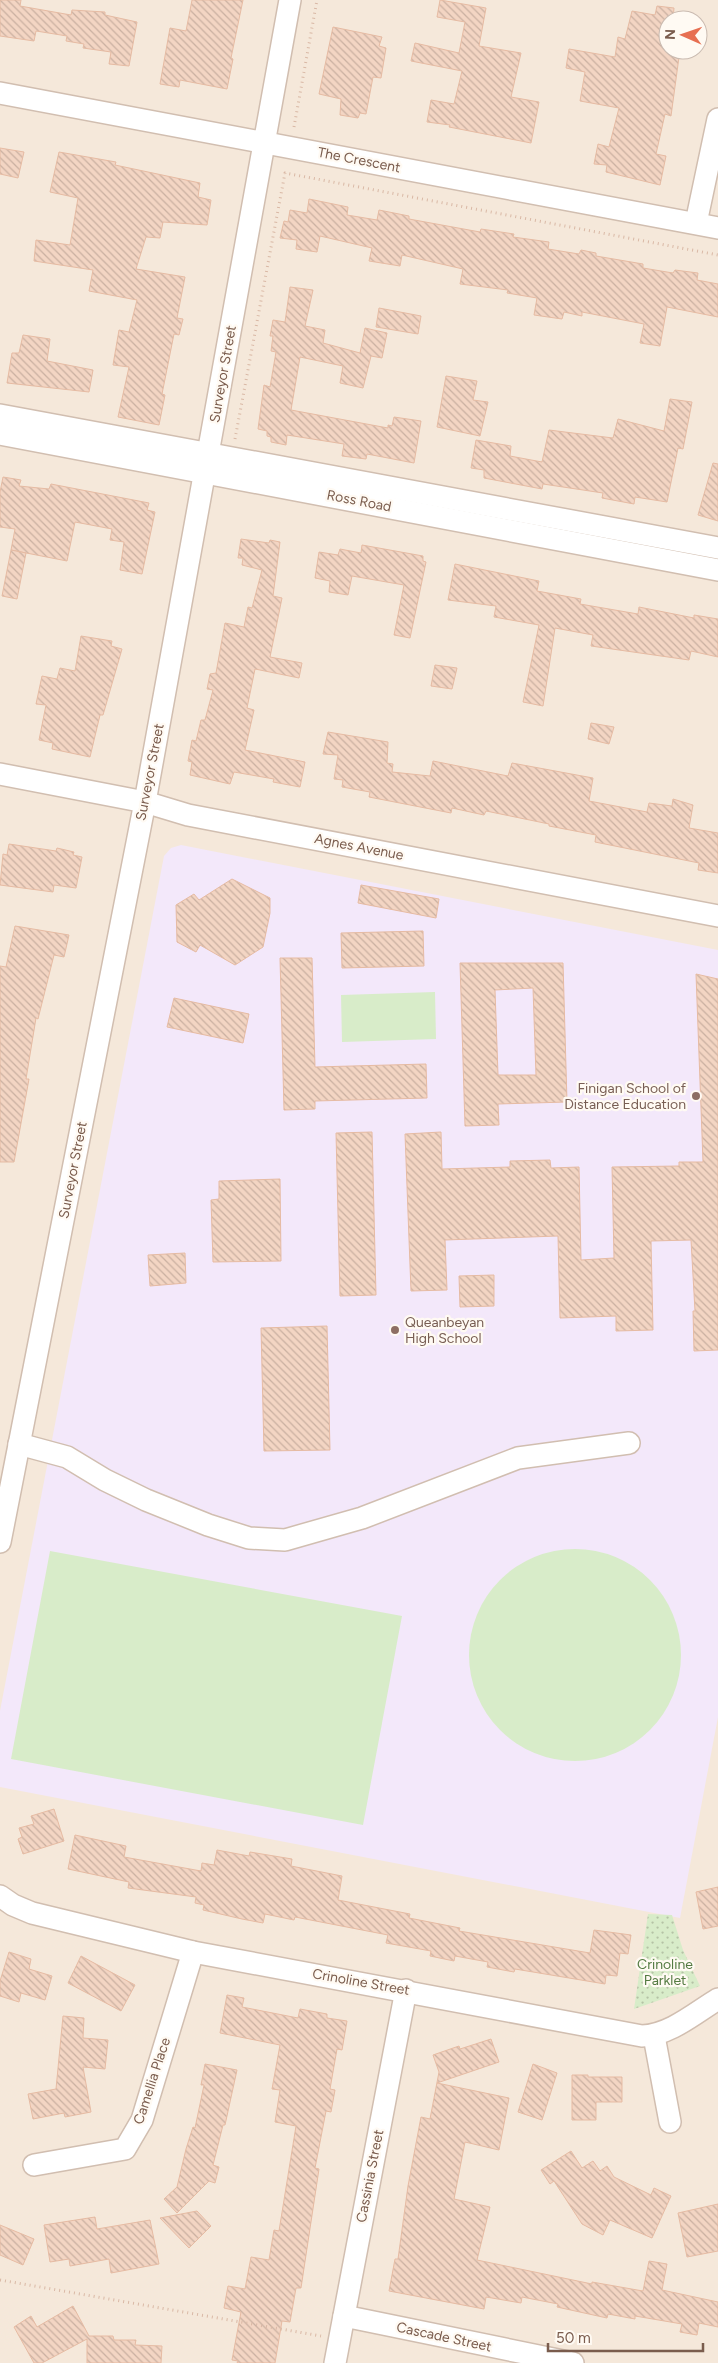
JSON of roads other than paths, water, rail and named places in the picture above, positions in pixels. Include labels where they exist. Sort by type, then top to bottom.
[{"type":"street","name":"Surveyor Street","points":[[0,1542],[3,1506],[19,1444],[145,802],[290,0]]},
{"type":"street","name":"The Crescent","points":[[0,93],[290,146],[718,228]]},
{"type":"street","points":[[696,224],[718,119]]},
{"type":"street","name":"Ross Road","points":[[0,415],[207,462],[718,570]]},
{"type":"street","name":"Ross Road","points":[[0,434],[207,462],[718,548]]},
{"type":"street","name":"Agnes Avenue","points":[[0,774],[145,802],[198,816],[718,916]]},
{"type":"street","points":[[19,1444],[67,1456],[105,1480],[146,1500],[208,1525],[249,1538],[285,1540],[362,1518],[518,1458],[629,1443]]},
{"type":"street","name":"Crinoline Street","points":[[0,1896],[13,1905],[32,1913],[193,1952],[406,1990],[642,2036],[654,2036]]},
{"type":"street","name":"Camellia Place","points":[[34,2165],[125,2149],[142,2120],[193,1952]]},
{"type":"street","name":"Cassinia Street","points":[[334,2363],[406,1990]]},
{"type":"street","points":[[670,2122],[654,2036],[666,2031],[718,1999]]},
{"type":"street","name":"Cascade Street","points":[[344,2316],[573,2363]]},
{"type":"place","name":"Finigan School of Distance Education","points":[[696,1096]]},
{"type":"place","name":"Queanbeyan High School","points":[[395,1330]]},
{"type":"park label","name":"Crinoline Parklet","points":[[665,1972]]}]
